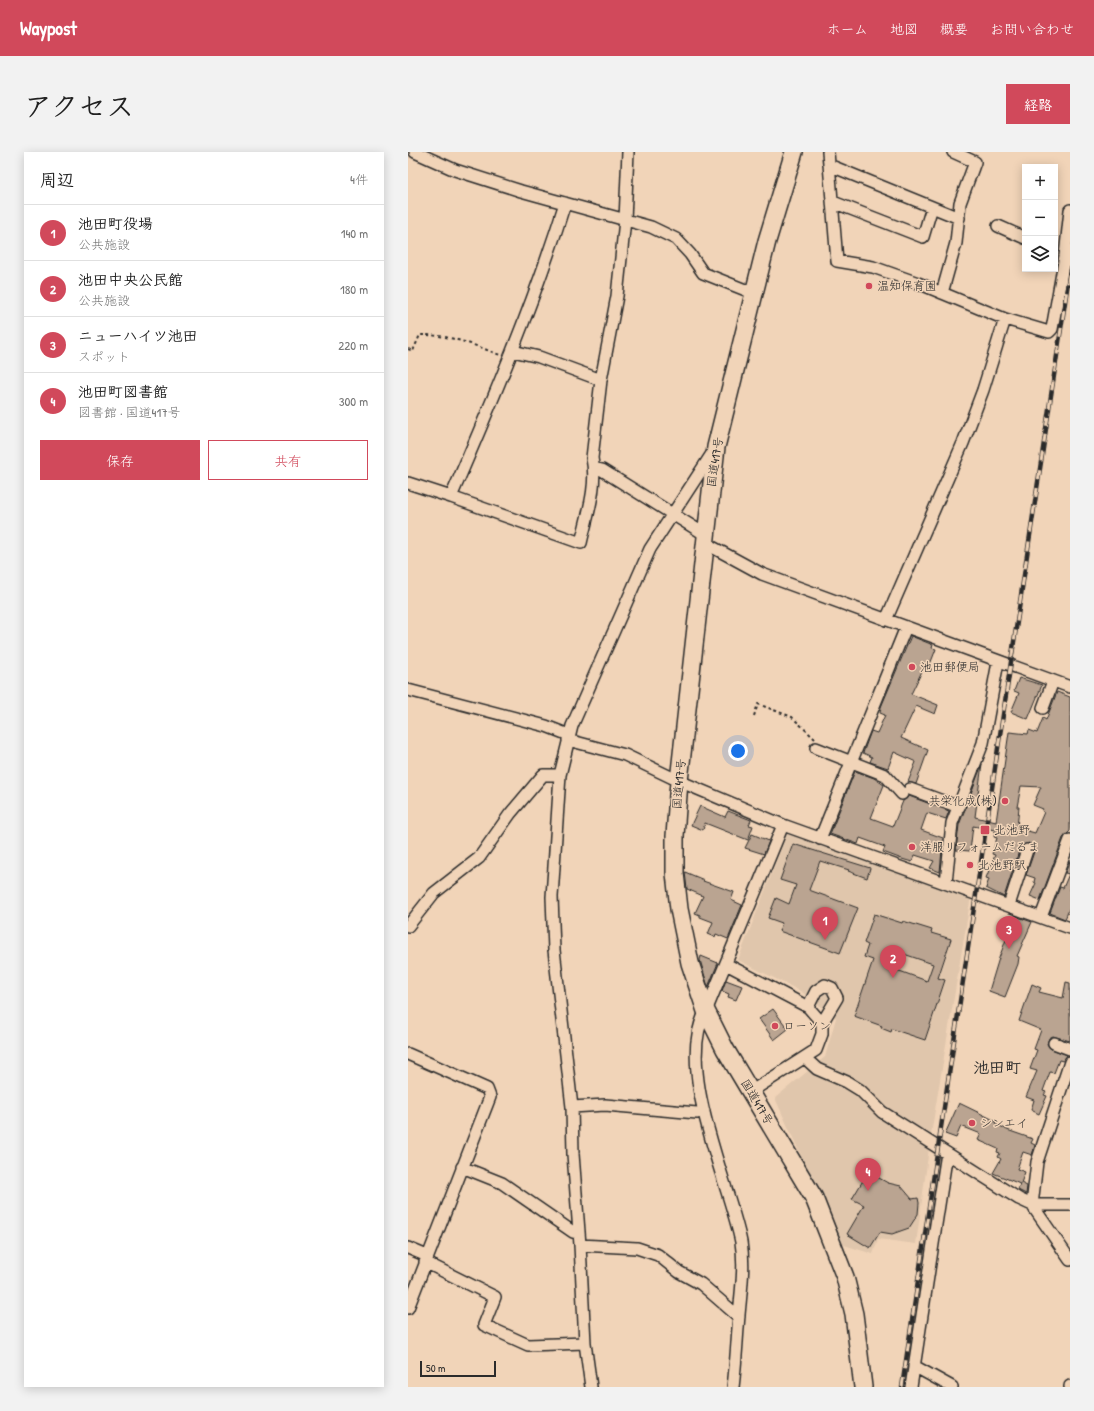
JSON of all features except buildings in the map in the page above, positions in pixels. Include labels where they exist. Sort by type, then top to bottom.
[{"type":"highway","name":"国道417号","points":[[794,152],[766,241],[716,447],[679,781],[675,836],[675,872],[679,909],[690,962],[706,1011],[725,1049],[752,1091],[814,1198],[845,1277],[854,1314],[863,1387]]},
{"type":"street","points":[[415,152],[455,170],[521,191],[651,227],[676,239],[690,254],[703,273],[753,293]]},
{"type":"street","points":[[408,484],[451,497],[581,543],[591,498],[594,468],[592,458],[602,380],[617,296],[625,220],[628,152]]},
{"type":"street","points":[[828,152],[833,202],[836,261],[873,267],[942,292],[1005,319],[1049,332],[1052,329],[1060,253],[1070,210]]},
{"type":"street","points":[[942,292],[956,243],[960,203],[975,162],[953,152]]},
{"type":"street","points":[[829,165],[958,218]]},
{"type":"street","points":[[833,202],[923,236],[932,207]]},
{"type":"street","points":[[451,497],[511,355],[549,255],[565,203]]},
{"type":"street","points":[[998,226],[1022,237]]},
{"type":"street","points":[[886,620],[963,443],[983,390],[1005,319]]},
{"type":"street","points":[[511,355],[539,357],[602,380]]},
{"type":"street","points":[[591,1387],[585,1343],[580,1245],[573,1154],[572,1107],[554,950],[552,897],[560,775],[568,738],[650,549],[707,458],[716,447]]},
{"type":"street","points":[[594,468],[602,470],[672,514],[705,539],[762,574],[998,662],[1070,687]]},
{"type":"street","points":[[820,839],[906,627]]},
{"type":"street","points":[[946,883],[952,823],[984,743],[998,662]]},
{"type":"street","points":[[1043,708],[1053,681]]},
{"type":"street","points":[[408,690],[546,726],[568,738],[626,756],[679,781],[783,825],[1070,928]]},
{"type":"street","points":[[818,749],[885,775],[906,792],[959,807]]},
{"type":"street","points":[[408,926],[434,893],[479,858],[510,814],[543,775],[560,775]]},
{"type":"street","points":[[733,1387],[743,1275],[741,1243],[704,1111],[696,1051],[700,1022],[726,964],[783,825]]},
{"type":"street","points":[[1041,917],[1070,840]]},
{"type":"street","points":[[1009,905],[1027,850]]},
{"type":"street","points":[[726,964],[808,1007],[822,1023]]},
{"type":"street","points":[[752,1091],[816,1050],[822,1034],[822,1023],[837,998],[832,988],[825,985],[816,991],[808,1007]]},
{"type":"street","points":[[1054,1043],[1070,1049]]},
{"type":"street","points":[[408,1054],[487,1089],[490,1097],[408,1308]]},
{"type":"street","points":[[805,1058],[817,1069],[847,1082],[860,1090],[882,1112],[1032,1205],[1070,1260]]},
{"type":"street","points":[[1032,1205],[1037,1162],[1070,1062]]},
{"type":"street","points":[[572,1107],[605,1106],[697,1113],[704,1111]]},
{"type":"street","points":[[911,1387],[947,1153]]},
{"type":"street","points":[[462,1167],[502,1183],[573,1232],[579,1233]]},
{"type":"street","points":[[1032,1205],[1070,1205]]},
{"type":"street","points":[[580,1245],[637,1248],[658,1255],[679,1272],[701,1284],[739,1316]]},
{"type":"street","points":[[408,1248],[495,1297],[484,1325],[528,1345],[585,1343]]},
{"type":"street","points":[[914,1366],[952,1387]]},
{"type":"path","points":[[408,349],[413,351],[420,335],[434,334],[511,355]]},
{"type":"path","points":[[754,716],[758,704],[792,717],[821,745],[818,749]]},
{"type":"shaded area","points":[[787,834],[971,896],[931,1134],[916,1244],[878,1239],[873,1254],[841,1244],[775,1098],[825,1057],[836,1018],[802,992],[738,960]]},
{"type":"railway","points":[[902,1387],[1070,269]]},
{"type":"place","name":"温知保育園","points":[[869,286]]},
{"type":"place","name":"池田郵便局","points":[[912,667]]},
{"type":"place","name":"共栄化成(株)","points":[[1005,801]]},
{"type":"place","name":"北池野","points":[[985,830]]},
{"type":"place","name":"洋服リフォームだるま","points":[[912,847]]},
{"type":"place","name":"北池野駅","points":[[970,865]]},
{"type":"place","name":"池田町役場","points":[[825,940]]},
{"type":"place","name":"ニューハイツ池田","points":[[1009,949]]},
{"type":"place","name":"池田中央公民館","points":[[893,978]]},
{"type":"place","name":"ローソン","points":[[775,1026]]},
{"type":"place","name":"シンエイ","points":[[972,1123]]},
{"type":"place","name":"池田町図書館","points":[[868,1191]]},
{"type":"district","name":"池田町","points":[[997,1067]]}]
